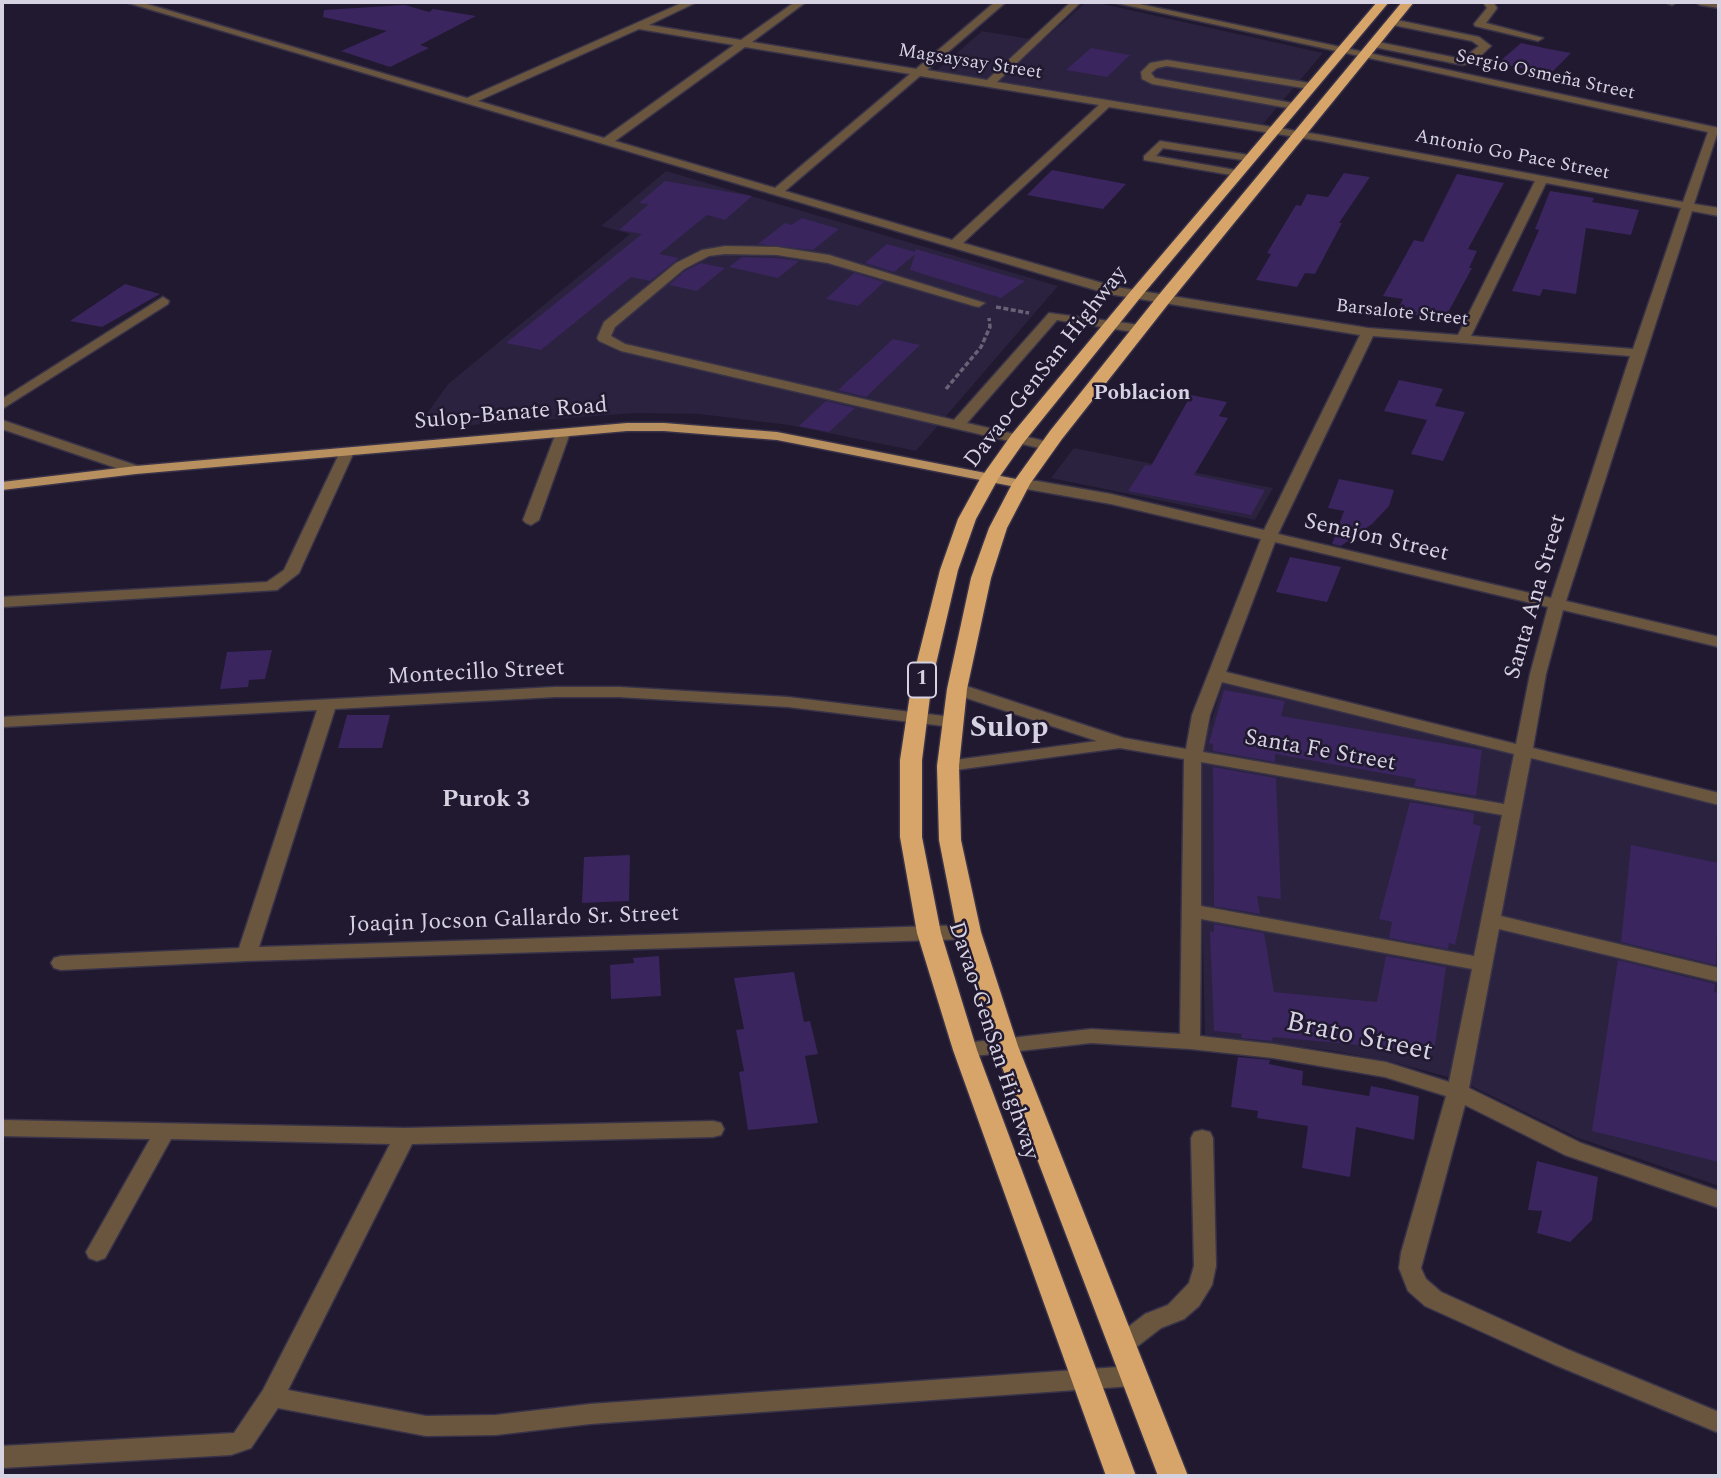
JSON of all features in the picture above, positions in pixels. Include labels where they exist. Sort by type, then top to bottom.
[{"type":"highway","name":"Davao-GenSan Highway","points":[[1121,1476],[964,1050],[929,933],[911,837],[911,760],[916,718],[928,652],[949,570],[968,519],[989,479],[1018,438],[1110,325],[1383,2]]},
{"type":"highway","name":"Davao-GenSan Highway","points":[[1172,1476],[1006,1046],[969,932],[950,840],[948,766],[957,689],[981,578],[998,528],[1021,484],[1163,300],[1408,2]]},
{"type":"main road","name":"Sulop-Banate Road","points":[[2,486],[136,470],[563,433],[664,427],[747,432],[1021,484]]},
{"type":"street","name":"Barsalote Street","points":[[130,2],[471,100],[1084,283],[1135,295],[1368,331],[1638,353]]},
{"type":"street","points":[[471,100],[692,2]]},
{"type":"street","points":[[607,141],[801,2]]},
{"type":"street","points":[[778,191],[1001,2]]},
{"type":"street","points":[[989,84],[1076,2]]},
{"type":"street","points":[[1116,2],[1340,51],[1368,50],[1462,62],[1470,60],[1486,46],[1475,39],[1392,22]]},
{"type":"street","points":[[1488,2],[1492,8],[1479,24],[1538,38]]},
{"type":"street","points":[[1700,2],[1719,5]]},
{"type":"street","name":"Magsaysay Street","points":[[636,26],[1298,134]]},
{"type":"street","name":"Sergio Osmeña Street","points":[[1368,50],[1717,131]]},
{"type":"street","points":[[1293,106],[1159,83],[1148,79],[1146,72],[1154,65],[1167,63],[1310,86]]},
{"type":"street","points":[[955,244],[1107,103]]},
{"type":"street","name":"Santa Ana Street","points":[[1717,131],[1686,206],[1557,604],[1538,674],[1480,964],[1458,1092],[1412,1252],[1410,1268],[1416,1284],[1433,1299],[1460,1313],[1719,1423]]},
{"type":"street","name":"Antonio Go Pace Street","points":[[1298,134],[1719,212]]},
{"type":"street","points":[[1160,144],[1243,166],[1148,158],[1160,144]]},
{"type":"street","points":[[1462,340],[1542,180]]},
{"type":"street","points":[[979,303],[829,259],[776,251],[725,250],[706,253],[680,266],[609,325],[604,332],[604,338],[621,346],[1048,446]]},
{"type":"street","points":[[2,405],[163,301]]},
{"type":"street","points":[[958,424],[1054,316],[1140,329]]},
{"type":"street","points":[[1191,1042],[1193,755],[1201,715],[1269,537],[1368,331]]},
{"type":"street","points":[[2,424],[136,470]]},
{"type":"street","points":[[531,520],[563,433]]},
{"type":"street","points":[[2,602],[271,587],[291,573],[347,452]]},
{"type":"street","name":"Senajon Street","points":[[1021,484],[1100,497],[1719,642]]},
{"type":"street","points":[[1216,675],[1719,799]]},
{"type":"street","name":"Santa Fe Street","points":[[957,689],[1121,743],[1510,811]]},
{"type":"street","name":"Montecillo Street","points":[[3,723],[555,692],[619,692],[775,701],[952,722]]},
{"type":"street","points":[[247,954],[328,704]]},
{"type":"street","name":"Santa Fe Street","points":[[948,766],[1121,743]]},
{"type":"street","points":[[1193,911],[1480,964]]},
{"type":"street","points":[[1489,920],[1719,975]]},
{"type":"street","name":"Joaqin Jocson Gallardo Sr. Street","points":[[61,963],[247,954],[969,932]]},
{"type":"street","name":"Brato Street","points":[[964,1050],[1091,1036],[1191,1042],[1273,1051],[1386,1070],[1458,1092],[1573,1149],[1719,1200]]},
{"type":"street","points":[[2,1128],[405,1136],[713,1129]]},
{"type":"street","points":[[97,1252],[165,1130]]},
{"type":"street","points":[[2,1457],[231,1444],[242,1441],[250,1433],[272,1397],[405,1136]]},
{"type":"street","points":[[1122,1345],[1153,1321],[1176,1311],[1191,1299],[1200,1285],[1205,1266],[1202,1138]]},
{"type":"street","points":[[272,1397],[426,1426],[496,1425],[590,1414],[1133,1376]]},
{"type":"path","points":[[979,303],[1054,316]]},
{"type":"path","points":[[946,389],[987,336],[989,317],[979,303]]},
{"type":"shaded area","points":[[1086,2],[1323,53],[1263,124],[936,71],[982,31],[1042,41]]},
{"type":"shaded area","points":[[666,171],[1058,286],[916,451],[789,425],[699,414],[636,413],[416,429],[448,384],[630,234],[601,226]]},
{"type":"shaded area","points":[[1074,448],[1273,488],[1255,520],[1051,478]]},
{"type":"shaded area","points":[[1223,683],[1719,805],[1719,1186],[1578,1138],[1459,1080],[1392,1062],[1334,1051],[1205,1035],[1199,773],[1203,748]]},
{"type":"building","points":[[405,5],[429,12],[433,9],[476,16],[420,45],[429,48],[390,67],[341,51],[387,31],[323,17],[324,10]]},
{"type":"building","points":[[1521,43],[1571,53],[1550,74],[1498,63]]},
{"type":"building","points":[[1091,48],[1130,55],[1107,77],[1066,70]]},
{"type":"building","points":[[1052,170],[1126,184],[1103,209],[1027,195]]},
{"type":"building","points":[[1344,173],[1370,177],[1339,223],[1342,223],[1315,274],[1305,273],[1297,287],[1256,280],[1271,254],[1267,253],[1296,205],[1301,206],[1307,194],[1328,197]]},
{"type":"building","points":[[1457,174],[1504,183],[1468,249],[1477,251],[1469,268],[1472,268],[1444,320],[1398,309],[1403,299],[1383,296],[1414,240],[1423,242]]},
{"type":"building","points":[[665,181],[752,196],[725,220],[707,215],[659,254],[679,258],[650,281],[631,277],[541,350],[506,343],[642,234],[619,230],[649,204],[639,203]]},
{"type":"building","points":[[1550,191],[1594,198],[1592,202],[1639,210],[1631,235],[1586,228],[1576,294],[1543,289],[1540,296],[1512,291],[1539,230],[1535,229]]},
{"type":"building","points":[[802,218],[839,229],[813,250],[758,244],[785,223],[791,225]]},
{"type":"building","points":[[887,244],[915,252],[916,249],[1025,281],[1001,298],[910,270],[915,254],[894,272],[865,263]]},
{"type":"building","points":[[742,257],[799,261],[778,278],[729,267]]},
{"type":"building","points":[[701,263],[725,268],[697,291],[669,285],[685,271]]},
{"type":"building","points":[[854,273],[884,282],[858,306],[826,299]]},
{"type":"building","points":[[125,284],[160,294],[102,327],[70,321]]},
{"type":"building","points":[[893,339],[920,345],[866,397],[838,390]]},
{"type":"building","points":[[1399,380],[1443,389],[1435,406],[1465,412],[1443,461],[1411,454],[1427,420],[1384,411]]},
{"type":"building","points":[[1191,395],[1227,402],[1219,416],[1228,418],[1194,475],[1265,490],[1251,515],[1128,491],[1145,465],[1151,466]]},
{"type":"building","points":[[826,401],[855,408],[829,432],[799,426]]},
{"type":"building","points":[[1339,479],[1394,490],[1389,506],[1372,524],[1341,546],[1332,544],[1344,511],[1328,508]]},
{"type":"building","points":[[1290,557],[1341,567],[1327,602],[1276,592]]},
{"type":"building","points":[[272,650],[265,679],[249,680],[248,687],[220,689],[227,652]]},
{"type":"building","points":[[1224,690],[1285,701],[1281,716],[1482,750],[1476,796],[1414,786],[1416,779],[1275,754],[1275,762],[1213,751],[1213,744],[1209,743]]},
{"type":"building","points":[[347,715],[390,715],[382,748],[338,748]]},
{"type":"building","points":[[1213,767],[1276,778],[1281,899],[1257,896],[1260,914],[1214,906]]},
{"type":"building","points":[[1410,802],[1474,813],[1473,824],[1481,826],[1455,945],[1449,943],[1448,949],[1389,938],[1392,922],[1379,919]]},
{"type":"building","points":[[1631,845],[1719,863],[1716,965],[1621,942]]},
{"type":"building","points":[[630,855],[629,901],[582,903],[584,857]]},
{"type":"building","points":[[1214,924],[1264,933],[1274,992],[1377,1002],[1386,956],[1446,967],[1434,1052],[1273,1037],[1272,1041],[1241,1038],[1242,1034],[1214,1031],[1210,931],[1214,932]]},
{"type":"building","points":[[659,956],[661,996],[611,999],[610,965],[634,963],[633,958]]},
{"type":"building","points":[[1618,960],[1715,984],[1714,992],[1719,993],[1719,1162],[1592,1131]]},
{"type":"building","points":[[794,972],[804,1022],[810,1021],[818,1054],[805,1056],[818,1123],[748,1130],[739,1072],[744,1071],[736,1030],[744,1029],[734,978]]},
{"type":"building","points":[[1238,1057],[1270,1060],[1269,1064],[1303,1071],[1302,1085],[1369,1096],[1371,1086],[1419,1096],[1414,1140],[1356,1127],[1350,1177],[1302,1168],[1308,1126],[1257,1118],[1258,1111],[1231,1107]]},
{"type":"building","points":[[1537,1161],[1598,1177],[1592,1220],[1570,1242],[1537,1233],[1542,1211],[1528,1210]]},
{"type":"district","name":"Poblacion","points":[[1142,395]]},
{"type":"district","name":"Sulop","points":[[1009,730]]},
{"type":"district","name":"Purok 3","points":[[486,801]]}]
